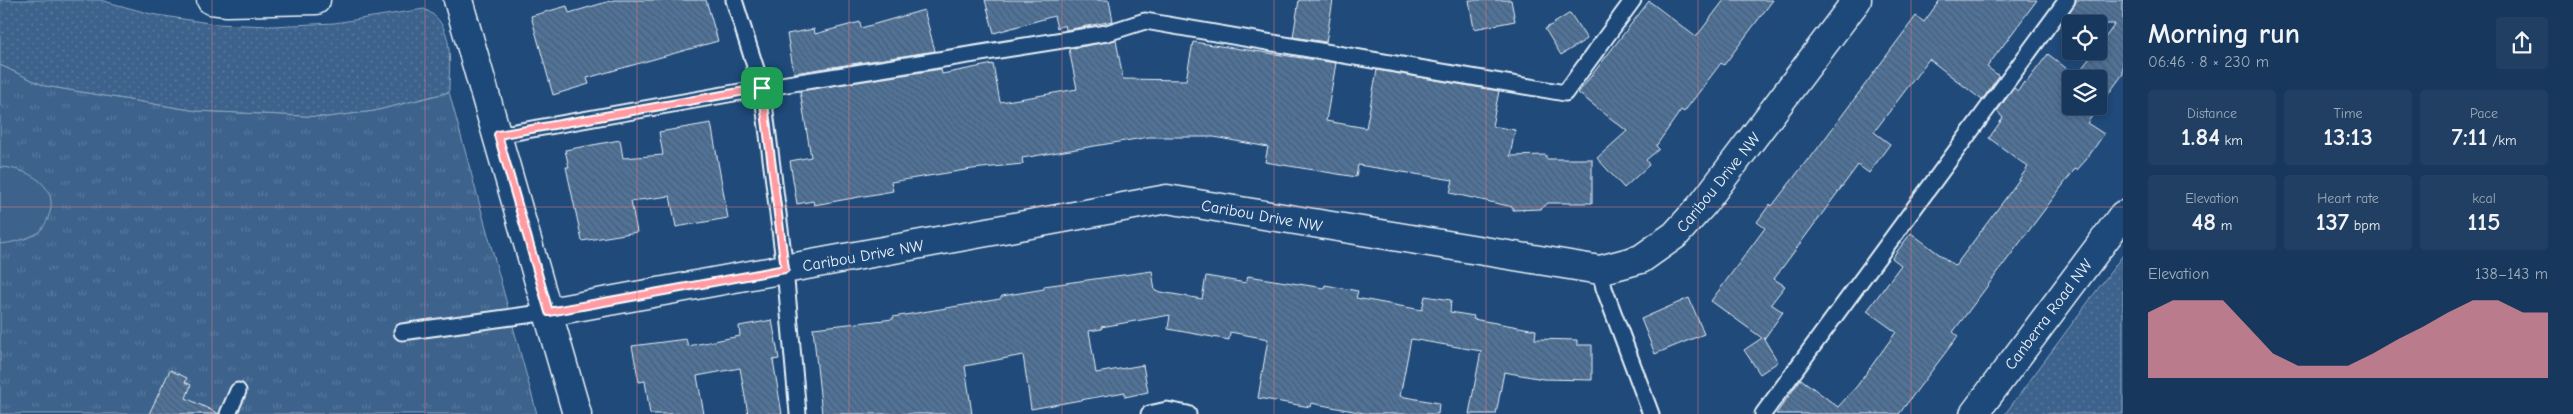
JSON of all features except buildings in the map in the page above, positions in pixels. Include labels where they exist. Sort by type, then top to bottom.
[{"type":"street","points":[[210,0],[227,2],[316,0]]},
{"type":"street","points":[[458,0],[577,414]]},
{"type":"street","name":"Caribou Drive NW","points":[[549,312],[1167,199],[1600,270],[1640,259],[1675,235],[1703,204],[1858,0]]},
{"type":"street","name":"Canberra Road NW","points":[[1974,414],[2123,215]]},
{"type":"lane","points":[[734,0],[762,88],[785,269],[798,414]]},
{"type":"lane","points":[[498,135],[762,88],[1107,33],[1144,21],[1565,93],[1633,0]]},
{"type":"lane","points":[[1763,414],[2067,0]]},
{"type":"lane","points":[[1600,270],[1604,288],[1651,414]]},
{"type":"lane","points":[[402,332],[549,312]]},
{"type":"lane","points":[[228,414],[238,391]]},
{"type":"lane","points":[[1149,414],[1167,410],[1188,414]]},
{"type":"green space","points":[[0,0],[100,0],[151,14],[215,24],[272,26],[334,23],[424,9],[434,16],[446,34],[450,57],[449,92],[374,111],[327,117],[197,111],[45,86],[0,65]]},
{"type":"green space","points":[[0,65],[45,86],[197,111],[327,117],[374,111],[449,92],[537,414],[0,414]]},
{"type":"green space","points":[[0,167],[21,171],[39,181],[46,188],[50,197],[51,207],[46,223],[36,234],[22,240],[0,244]]},
{"type":"green space","points":[[2123,255],[2123,414],[2005,414]]},
{"type":"route","points":[[762,88],[785,269],[549,312],[498,135],[762,88]]}]
